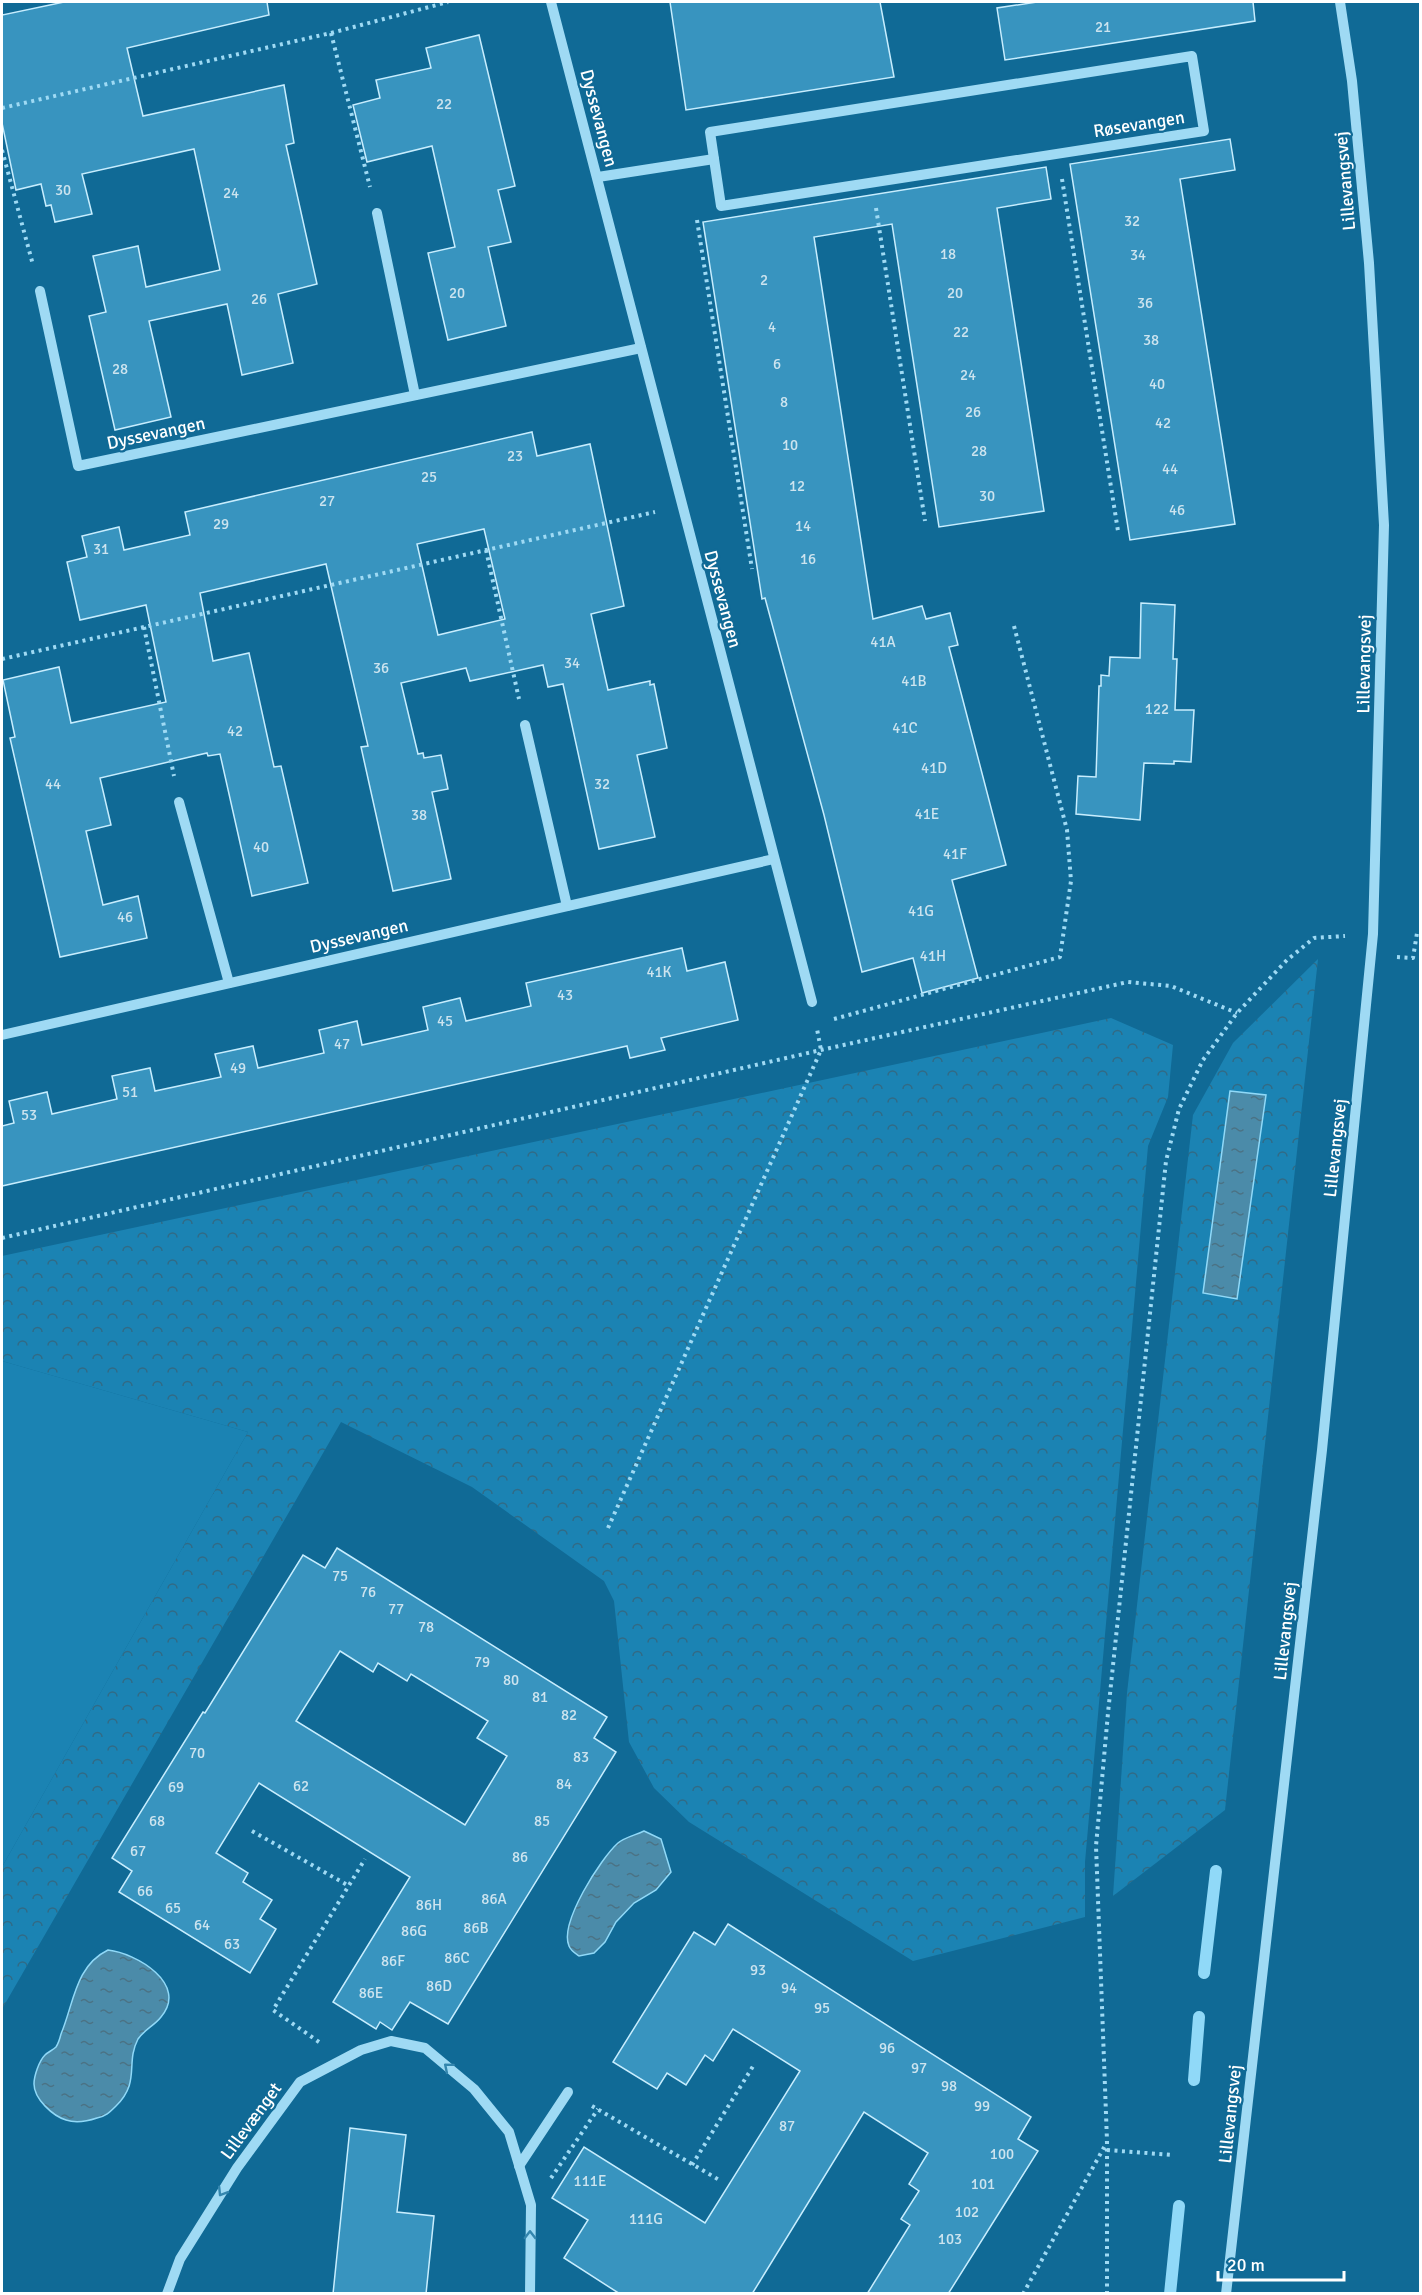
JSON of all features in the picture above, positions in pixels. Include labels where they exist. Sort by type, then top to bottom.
[{"type":"street","name":"Dyssevangen","points":[[551,2],[812,1002]]},
{"type":"street","name":"Lillevangsvej","points":[[1226,2294],[1322,1450],[1373,934],[1384,525],[1369,263],[1352,81],[1340,2]]},
{"type":"street","name":"Røsevangen","points":[[1192,56],[1204,131],[722,206],[714,159],[710,132],[1192,56]]},
{"type":"street","points":[[598,177],[714,159]]},
{"type":"street","points":[[376,213],[415,395]]},
{"type":"street","name":"Dyssevangen","points":[[40,291],[78,466],[641,348]]},
{"type":"street","points":[[525,725],[567,906]]},
{"type":"street","points":[[179,802],[230,983]]},
{"type":"street","name":"Dyssevangen","points":[[2,1035],[774,859]]},
{"type":"street","name":"Lillevænget","points":[[167,2294],[180,2259],[237,2168],[300,2082],[361,2050],[391,2042],[425,2048],[474,2089],[509,2132],[531,2205],[530,2294]]},
{"type":"street","points":[[519,2166],[568,2092]]},
{"type":"path","points":[[2,108],[331,33],[448,2]]},
{"type":"path","points":[[331,33],[376,213]]},
{"type":"path","points":[[2,150],[40,291]]},
{"type":"path","points":[[1058,153],[1118,531]]},
{"type":"path","points":[[872,182],[925,521]]},
{"type":"path","points":[[722,206],[695,210],[752,569]]},
{"type":"path","points":[[2,659],[682,506]]},
{"type":"path","points":[[486,550],[525,725]]},
{"type":"path","points":[[827,1020],[1060,957],[1071,881],[1067,830],[1014,626]]},
{"type":"path","points":[[144,627],[179,802]]},
{"type":"path","points":[[1107,2294],[1107,2141],[1096,1846],[1166,1161],[1179,1108],[1203,1060],[1238,1013],[1287,960],[1314,938]]},
{"type":"path","points":[[2,1238],[1128,982],[1171,987],[1238,1013]]},
{"type":"path","points":[[608,1528],[821,1050]]},
{"type":"path","points":[[252,1831],[348,1886]]},
{"type":"path","points":[[344,2059],[273,2010],[365,1859]]},
{"type":"path","points":[[692,2165],[755,2063]]},
{"type":"path","points":[[568,2092],[721,2181]]},
{"type":"path","points":[[531,2205],[598,2109]]},
{"type":"path","points":[[1023,2294],[1107,2141]]},
{"type":"path","points":[[1107,2150],[1172,2155]]},
{"type":"green space","points":[[1318,959],[1225,1810],[1113,1896],[1127,1693],[1193,1115],[1233,1043]]},
{"type":"green space","points":[[1111,1018],[1173,1045],[1168,1097],[1148,1146],[1085,1862],[1085,1917],[913,1961],[689,1822],[654,1788],[629,1742],[614,1601],[604,1581],[472,1487],[341,1422],[2,2009],[2,1867],[248,1432],[2,1361],[2,1256]]},
{"type":"green space","points":[[2,1361],[248,1432],[2,1867]]},
{"type":"water","points":[[1230,1091],[1266,1095],[1237,1299],[1203,1293]]},
{"type":"water","points":[[644,1831],[661,1839],[671,1872],[656,1890],[634,1903],[616,1922],[605,1942],[594,1953],[579,1956],[570,1948],[568,1936],[570,1922],[583,1891],[618,1843]]},
{"type":"water","points":[[108,1950],[132,1957],[156,1972],[164,1982],[168,1993],[168,2005],[159,2020],[138,2039],[134,2048],[131,2080],[124,2097],[107,2114],[90,2120],[70,2121],[56,2115],[41,2101],[35,2090],[35,2077],[43,2058],[56,2047],[82,1975],[97,1957]]},
{"type":"building","points":[[64,2],[267,2],[269,15],[127,48],[143,116],[284,85],[294,143],[286,145],[317,284],[278,294],[293,363],[242,375],[227,304],[149,321],[171,417],[115,430],[89,316],[106,312],[93,256],[138,246],[146,287],[220,270],[194,149],[82,174],[92,214],[55,222],[51,205],[46,206],[41,184],[16,190],[2,123],[2,15]]},
{"type":"building","points":[[670,2],[880,2],[894,77],[686,110]]},
{"type":"building","points":[[1037,2],[1253,2],[1255,21],[1005,60],[997,8]]},
{"type":"building","points":[[479,35],[515,186],[498,190],[511,242],[488,247],[506,326],[448,340],[428,253],[455,247],[432,146],[367,162],[353,105],[380,98],[376,80],[431,68],[426,48]]},
{"type":"building","points":[[1230,139],[1235,170],[1180,179],[1235,524],[1130,540],[1070,164]]},
{"type":"building","points":[[1046,167],[1051,199],[997,208],[1044,511],[939,527],[892,224],[814,237],[873,619],[922,606],[926,619],[950,613],[958,645],[949,647],[1006,865],[952,880],[978,978],[922,993],[913,958],[862,972],[824,815],[765,598],[762,599],[703,222]]},
{"type":"building","points":[[532,432],[537,456],[590,444],[624,606],[591,614],[608,690],[650,681],[650,685],[654,684],[667,748],[637,755],[655,837],[599,849],[563,684],[548,687],[543,665],[470,681],[466,668],[401,683],[418,754],[423,753],[424,758],[441,755],[448,789],[432,792],[451,879],[393,891],[361,747],[368,746],[326,564],[200,593],[213,661],[249,653],[274,767],[281,766],[308,883],[252,896],[220,754],[208,756],[207,753],[100,778],[111,825],[86,831],[103,905],[138,896],[147,938],[60,957],[10,738],[15,737],[3,680],[59,667],[71,723],[166,702],[146,605],[80,620],[67,562],[87,557],[82,536],[119,527],[124,550],[190,535],[185,512]],"holes":[[[484,529],[505,619],[438,635],[417,544]]]},
{"type":"building","points":[[1141,603],[1175,605],[1173,659],[1177,659],[1175,710],[1194,710],[1191,762],[1144,763],[1140,820],[1076,814],[1078,776],[1096,777],[1101,675],[1109,676],[1110,657],[1140,658]]},
{"type":"building","points":[[682,948],[687,971],[725,962],[738,1020],[661,1038],[665,1050],[630,1058],[627,1046],[2,1186],[2,1126],[14,1123],[9,1101],[47,1092],[52,1114],[117,1099],[112,1076],[150,1068],[155,1091],[221,1077],[215,1054],[253,1046],[258,1068],[324,1053],[319,1030],[357,1021],[362,1045],[428,1030],[423,1007],[460,998],[466,1021],[531,1006],[526,983]]},
{"type":"building","points":[[337,1548],[607,1717],[594,1738],[616,1752],[448,2024],[410,2002],[392,2030],[380,2022],[376,2029],[333,2002],[410,1877],[259,1783],[216,1853],[248,1873],[243,1882],[272,1900],[260,1919],[276,1929],[250,1973],[119,1892],[132,1871],[112,1858],[203,1712],[205,1713],[303,1555],[325,1568]],"holes":[[[340,1651],[373,1672],[378,1663],[407,1681],[411,1674],[488,1721],[477,1738],[507,1756],[465,1825],[296,1721]]]},
{"type":"building","points":[[728,1924],[1031,2117],[1018,2139],[1038,2151],[948,2294],[867,2294],[910,2225],[901,2219],[919,2191],[909,2184],[928,2153],[864,2112],[752,2294],[620,2294],[564,2258],[588,2220],[552,2198],[584,2147],[705,2223],[800,2071],[733,2029],[713,2061],[705,2055],[686,2085],[667,2073],[657,2089],[613,2062],[694,1932],[715,1945]]},
{"type":"building","points":[[350,2128],[406,2135],[397,2212],[434,2216],[426,2294],[333,2294]]},
{"type":"waterway","points":[[1204,1973],[1216,1871]]},
{"type":"waterway","points":[[1194,2080],[1199,2017]]},
{"type":"waterway","points":[[1170,2294],[1179,2206]]}]
